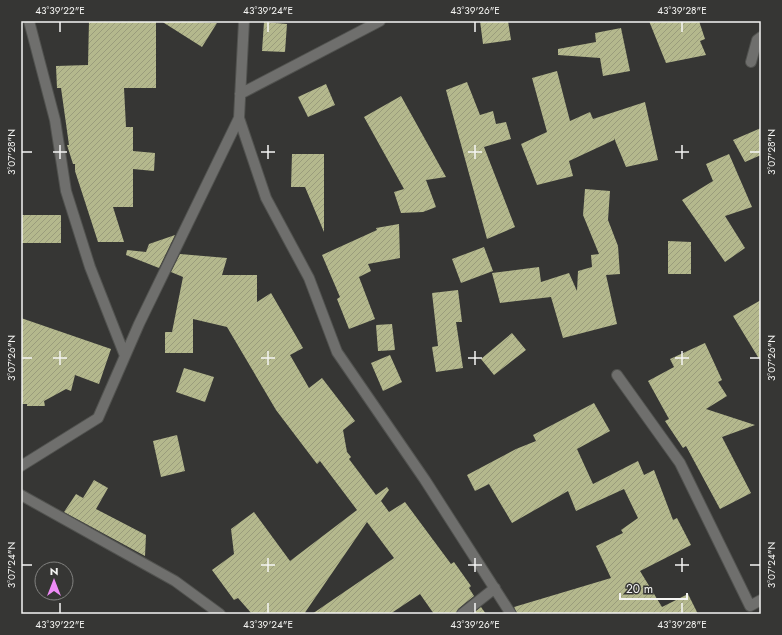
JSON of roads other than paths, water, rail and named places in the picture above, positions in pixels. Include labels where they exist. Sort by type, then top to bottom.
[{"type":"street","points":[[29,21],[55,120],[66,191],[90,267],[125,356]]},
{"type":"street","points":[[244,21],[239,118],[266,198],[309,278],[337,352],[425,480],[511,614]]},
{"type":"street","points":[[240,94],[380,21]]},
{"type":"street","points":[[751,62],[757,40],[761,37]]},
{"type":"street","points":[[21,466],[98,418],[125,356],[239,118]]},
{"type":"street","points":[[617,375],[680,463],[750,606],[761,600]]},
{"type":"street","points":[[21,495],[175,581],[220,614]]},
{"type":"street","points":[[462,614],[495,588]]}]
